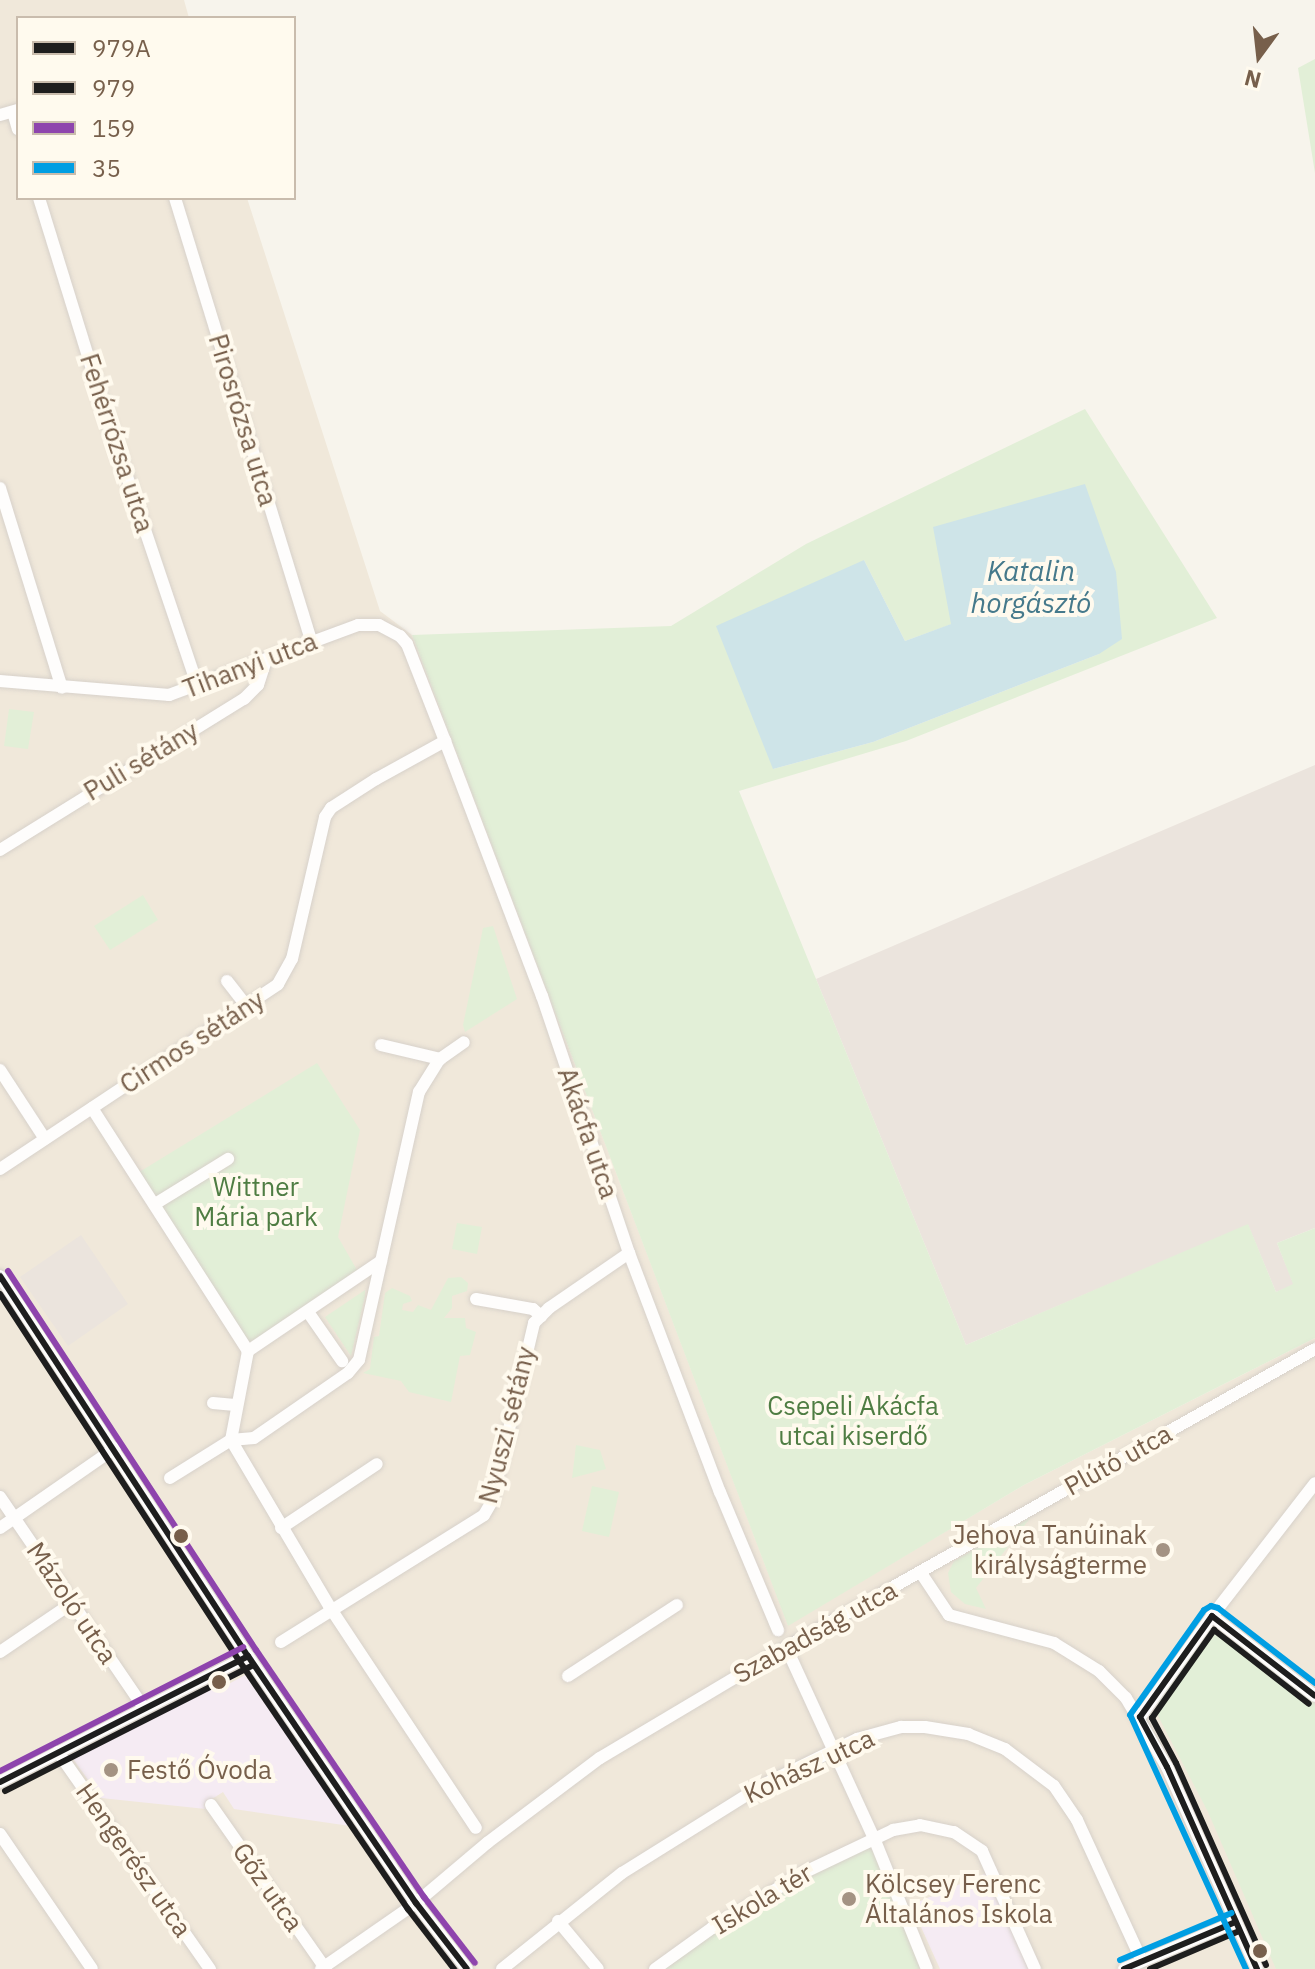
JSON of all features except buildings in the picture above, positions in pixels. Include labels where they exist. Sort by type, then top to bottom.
[{"type":"street","name":"Fehérrózsa utca","points":[[40,200],[102,402],[198,687]]},
{"type":"street","name":"Pirosrózsa utca","points":[[176,200],[312,642]]},
{"type":"street","points":[[0,488],[62,688]]},
{"type":"street","name":"Tihanyi utca","points":[[0,681],[156,697],[198,687],[367,623],[390,629],[400,636]]},
{"type":"street","name":"Akácfa utca","points":[[400,636],[407,644],[542,996],[629,1253],[720,1492],[778,1630]]},
{"type":"street","name":"Puli sétány","points":[[0,850],[244,699],[258,685],[266,661]]},
{"type":"street","name":"Cirmos sétány","points":[[0,1169],[278,984],[292,959],[325,817],[376,779],[445,741]]},
{"type":"street","points":[[227,981],[247,1007]]},
{"type":"street","points":[[170,1478],[231,1440],[254,1438],[354,1367],[362,1351],[419,1092],[440,1059],[464,1042]]},
{"type":"street","points":[[381,1045],[440,1059]]},
{"type":"street","points":[[0,1070],[45,1139]]},
{"type":"street","points":[[92,1108],[248,1351]]},
{"type":"street","points":[[155,1204],[228,1159]]},
{"type":"street","name":"Nyuszi sétány","points":[[281,1642],[479,1519],[488,1510],[530,1332],[541,1316],[629,1253]]},
{"type":"street","points":[[381,1261],[248,1351],[235,1405],[231,1440],[333,1612],[476,1828]]},
{"type":"street","points":[[2,1283],[115,1448],[248,1656],[416,1903],[467,1969]]},
{"type":"street","points":[[476,1299],[533,1309],[541,1316]]},
{"type":"street","points":[[308,1312],[342,1361]]},
{"type":"street","name":"Plútó utca","points":[[921,1573],[1315,1349]]},
{"type":"street","points":[[213,1403],[235,1405]]},
{"type":"street","points":[[0,1528],[115,1448]]},
{"type":"street","points":[[281,1528],[377,1464]]},
{"type":"street","points":[[1140,1717],[1212,1616],[1315,1483]]},
{"type":"street","name":"Mázoló utca","points":[[0,1497],[144,1708]]},
{"type":"street","name":"Szabadság utca","points":[[323,1968],[416,1903],[600,1758],[786,1647],[921,1573],[949,1615],[1026,1633],[1068,1650],[1099,1671],[1140,1717],[1167,1767],[1257,1969]]},
{"type":"street","points":[[0,1652],[72,1603]]},
{"type":"street","points":[[568,1676],[677,1605]]},
{"type":"street","points":[[1212,1616],[1315,1696]]},
{"type":"street","points":[[786,1647],[874,1838],[927,1969]]},
{"type":"street","points":[[0,1782],[248,1656]]},
{"type":"street","name":"Kohász utca","points":[[502,1969],[558,1921],[691,1827],[834,1748],[877,1732],[925,1727],[978,1738],[1026,1762],[1042,1774],[1069,1805],[1142,1961]]},
{"type":"street","name":"Hengerész utca","points":[[58,1752],[210,1969]]},
{"type":"street","name":"Gőz utca","points":[[211,1805],[323,1968]]},
{"type":"street","name":"Iskola tér","points":[[655,1969],[752,1904],[874,1838],[920,1825],[954,1832],[982,1851],[1035,1969]]},
{"type":"street","points":[[0,1834],[92,1969]]},
{"type":"street","points":[[393,1868],[416,1886],[430,1886],[442,1881]]},
{"type":"street","points":[[558,1921],[598,1969]]},
{"type":"street","points":[[1124,1969],[1235,1922]]},
{"type":"shaded area","points":[[0,0],[184,0],[188,16],[16,16],[16,200],[248,200],[380,611],[412,635],[788,1625],[1024,1485],[1315,1338],[1315,1969],[0,1969]]},
{"type":"shaded area","points":[[1315,765],[1315,1228],[1277,1243],[1294,1285],[1276,1292],[1248,1225],[966,1345],[816,979]]},
{"type":"shaded area","points":[[81,1235],[128,1304],[68,1346],[20,1277]]},
{"type":"shaded area","points":[[245,1675],[350,1826],[234,1809],[223,1792],[204,1804],[206,1809],[101,1798],[73,1759],[221,1679],[225,1686]]},
{"type":"shaded area","points":[[986,1873],[1030,1969],[940,1969],[911,1905]]},
{"type":"green space","points":[[1315,59],[1315,173],[1298,68]]},
{"type":"green space","name":"Csepeli Akácfa utcai kiserdő","points":[[1085,409],[1217,618],[906,741],[739,791],[966,1345],[1248,1224],[1276,1292],[1293,1284],[1277,1243],[1315,1228],[1315,1338],[1024,1485],[788,1626],[412,635],[671,626],[806,544]],"holes":[[[864,560],[905,641],[952,624],[1099,654],[873,742],[773,769]]]},
{"type":"green space","points":[[9,709],[34,712],[28,749],[4,746]]},
{"type":"green space","points":[[143,895],[158,920],[110,950],[94,926]]},
{"type":"green space","points":[[493,926],[517,999],[465,1032],[463,1025],[483,928]]},
{"type":"green space","name":"Wittner Mária park","points":[[317,1063],[360,1130],[338,1237],[361,1277],[248,1351],[136,1174]]},
{"type":"green space","points":[[457,1223],[482,1227],[477,1254],[452,1249]]},
{"type":"green space","points":[[461,1277],[468,1283],[467,1291],[452,1296],[452,1308],[444,1318],[465,1318],[466,1328],[476,1332],[470,1355],[460,1356],[451,1402],[409,1392],[401,1381],[363,1373],[370,1369],[374,1337],[379,1336],[385,1293],[392,1288],[410,1296],[412,1301],[403,1304],[402,1310],[413,1312],[418,1305],[431,1310],[448,1278]]},
{"type":"green space","points":[[365,1290],[365,1296],[351,1356],[325,1317]]},
{"type":"green space","points":[[576,1445],[600,1450],[606,1469],[572,1478]]},
{"type":"green space","points":[[592,1486],[619,1492],[609,1537],[582,1531]]},
{"type":"green space","points":[[1031,1517],[976,1588],[986,1609],[965,1604],[951,1592],[948,1573],[954,1561]]},
{"type":"green space","points":[[1213,1626],[1315,1703],[1315,1969],[1276,1969],[1208,1812],[1156,1712],[1158,1701]]},
{"type":"green space","points":[[874,1838],[927,1969],[655,1969],[712,1928]]},
{"type":"water","name":"Katalin horgásztó","points":[[1085,484],[1116,572],[1122,639],[1099,654],[873,742],[773,769],[716,626],[864,560],[905,641],[951,624],[933,527]]},
{"type":"transit line","name":"159","points":[[8,1271],[256,1650],[424,1897],[475,1963]]},
{"type":"transit line","name":"979A","points":[[0,1276],[248,1656],[416,1903],[467,1969]]},
{"type":"transit line","name":"979","points":[[0,1294],[240,1662],[408,1909],[454,1969]]},
{"type":"transit line","name":"35","points":[[1246,1969],[1130,1715],[1204,1610],[1211,1606],[1218,1608],[1315,1683]]},
{"type":"transit line","name":"979A","points":[[1257,1969],[1167,1767],[1140,1717],[1212,1616],[1315,1696]]},
{"type":"transit line","name":"979","points":[[1266,1965],[1176,1763],[1152,1718],[1214,1630],[1309,1704]]},
{"type":"transit line","name":"159","points":[[0,1771],[243,1647]]},
{"type":"transit line","name":"979A","points":[[0,1782],[248,1656]]},
{"type":"transit line","name":"979","points":[[5,1791],[253,1665]]},
{"type":"transit line","name":"35","points":[[1120,1960],[1231,1913]]},
{"type":"transit line","name":"979A","points":[[1124,1969],[1235,1922]]},
{"type":"transit line","name":"979","points":[[1150,1969],[1239,1931]]},
{"type":"place","name":"Jehova Tanúinak királyságterme","points":[[1163,1550]]},
{"type":"place","name":"Festő Óvoda","points":[[111,1770]]},
{"type":"place","name":"Kölcsey Ferenc Általános Iskola","points":[[849,1899]]}]
